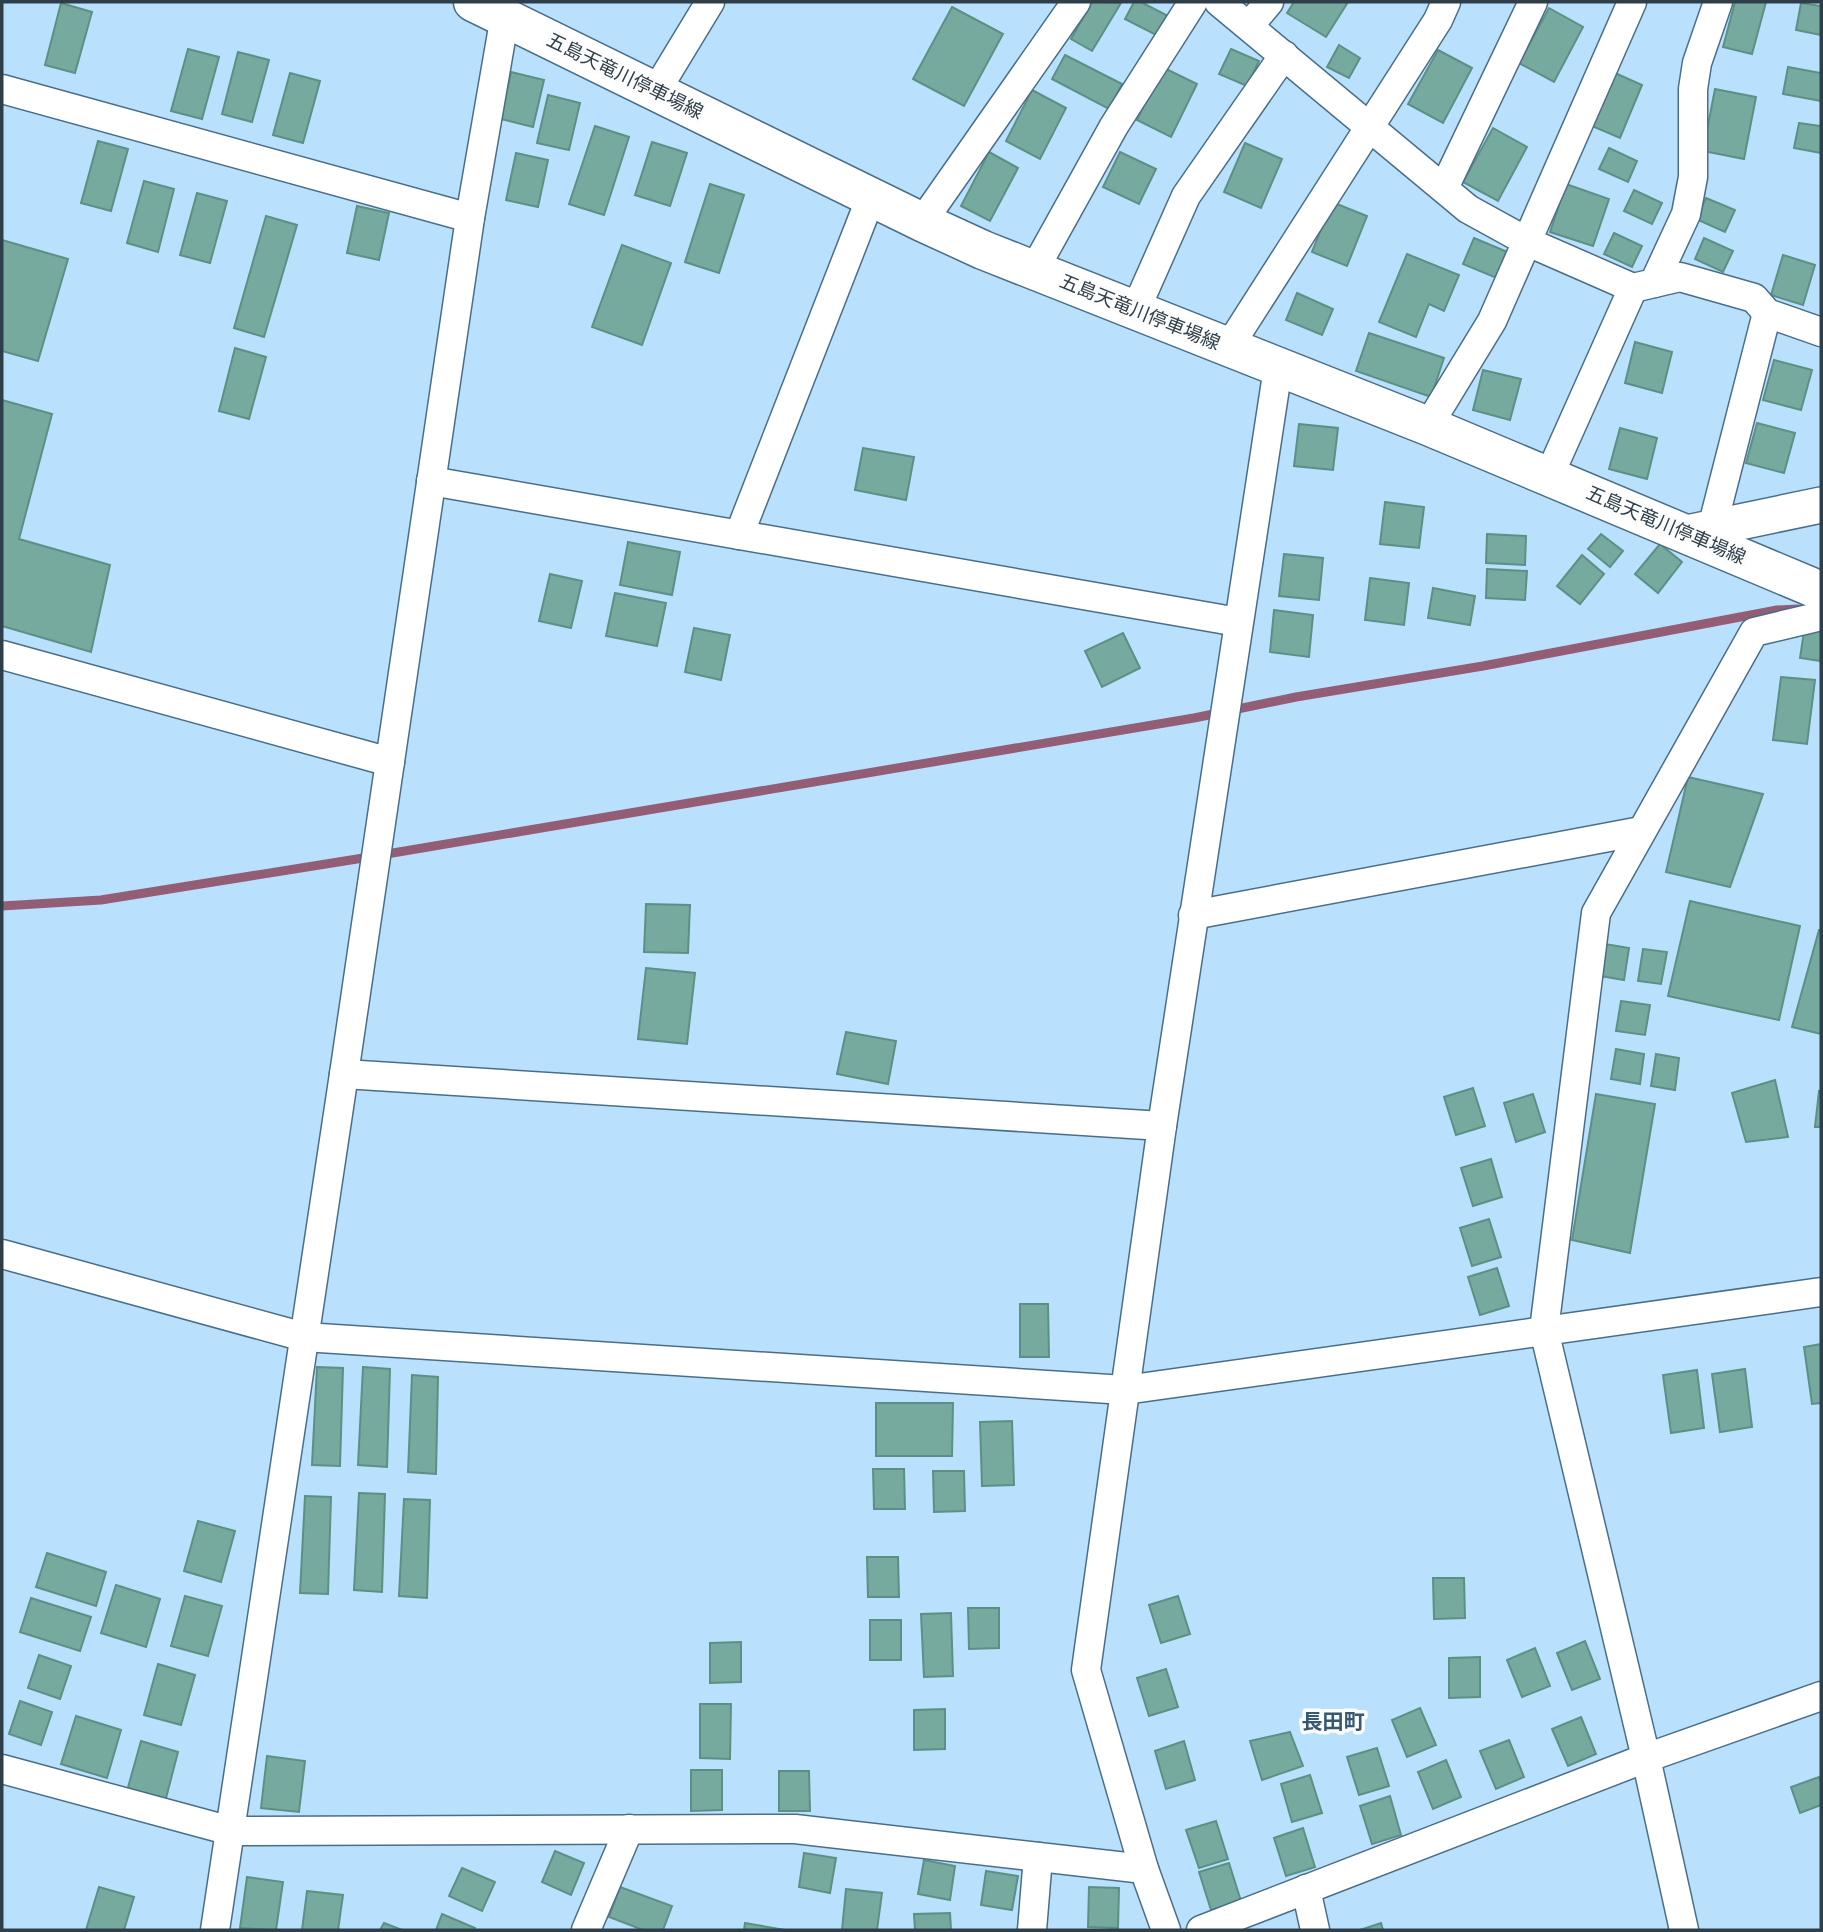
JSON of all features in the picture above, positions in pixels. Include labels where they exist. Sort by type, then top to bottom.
[{"type":"main road","name":"五島天竜川停車場線","points":[[489,9],[922,222],[1135,311],[1549,476],[1699,531],[1759,565],[1821,591]]},
{"type":"street","points":[[656,91],[709,2]]},
{"type":"street","points":[[922,222],[1076,2]]},
{"type":"street","points":[[1034,270],[1114,126],[1193,2]]},
{"type":"street","points":[[1219,2],[1468,209],[1528,242],[1643,285],[1679,277],[1754,298],[1767,313],[1821,332]]},
{"type":"street","points":[[1249,26],[1269,2]]},
{"type":"street","points":[[1228,348],[1438,20],[1446,2]]},
{"type":"street","points":[[1444,188],[1533,2]]},
{"type":"street","points":[[1429,426],[1492,321],[1632,2]]},
{"type":"street","points":[[1549,476],[1643,285],[1686,214],[1693,177],[1693,89],[1698,63],[1718,2]]},
{"type":"street","points":[[215,1930],[470,218],[489,9]]},
{"type":"street","points":[[1135,311],[1185,196],[1284,55]]},
{"type":"street","points":[[2,89],[470,218]]},
{"type":"street","points":[[739,535],[871,197]]},
{"type":"street","points":[[1767,313],[1699,531],[1821,505]]},
{"type":"street","points":[[1166,1930],[1144,1869],[1086,1670],[1193,915],[1278,368]]},
{"type":"street","points":[[431,481],[1238,622]]},
{"type":"street","points":[[1684,1930],[1544,1330],[1596,913],[1754,632],[1821,616]]},
{"type":"street","points":[[2,655],[390,762]]},
{"type":"street","points":[[1193,915],[1641,831]]},
{"type":"street","points":[[344,1074],[1162,1126]]},
{"type":"street","points":[[2,1254],[304,1337],[1125,1390],[1821,1292]]},
{"type":"street","points":[[1201,1930],[1646,1758],[1821,1696]]},
{"type":"street","points":[[2,1769],[231,1831],[795,1829],[1144,1869]]},
{"type":"street","points":[[586,1930],[629,1829]]},
{"type":"street","points":[[1032,1930],[1038,1857]]},
{"type":"street","points":[[1306,1889],[1315,1930]]},
{"type":"building","points":[[1092,2],[1121,3],[1092,51],[1071,39]]},
{"type":"building","points":[[1134,2],[1141,2],[1170,17],[1160,37],[1125,19]]},
{"type":"building","points":[[1294,2],[1348,2],[1326,37],[1287,13]]},
{"type":"building","points":[[1735,2],[1766,2],[1752,54],[1723,47]]},
{"type":"building","points":[[61,3],[92,12],[75,73],[45,65]]},
{"type":"building","points":[[1801,3],[1821,6],[1821,35],[1796,30]]},
{"type":"building","points":[[952,7],[1003,34],[964,106],[913,79]]},
{"type":"building","points":[[1549,8],[1583,27],[1554,82],[1519,63]]},
{"type":"building","points":[[1339,45],[1360,58],[1349,78],[1327,67]]},
{"type":"building","points":[[188,49],[219,57],[202,119],[171,111]]},
{"type":"building","points":[[1231,49],[1259,61],[1247,86],[1219,74]]},
{"type":"building","points":[[1438,50],[1472,68],[1443,123],[1408,104]]},
{"type":"building","points":[[238,52],[269,60],[252,122],[222,114]]},
{"type":"building","points":[[1065,55],[1122,84],[1109,109],[1052,79]]},
{"type":"building","points":[[1162,67],[1197,84],[1171,137],[1137,120]]},
{"type":"building","points":[[1788,67],[1821,73],[1821,101],[1783,94]]},
{"type":"building","points":[[511,72],[544,80],[533,127],[501,119]]},
{"type":"building","points":[[290,73],[320,81],[303,143],[273,135]]},
{"type":"building","points":[[1615,73],[1642,85],[1620,138],[1592,126]]},
{"type":"building","points":[[1715,89],[1756,97],[1744,159],[1703,151]]},
{"type":"building","points":[[1032,90],[1066,108],[1040,159],[1006,141]]},
{"type":"building","points":[[548,95],[580,103],[569,150],[537,143]]},
{"type":"building","points":[[1799,123],[1821,126],[1821,153],[1794,148]]},
{"type":"building","points":[[595,126],[629,137],[604,215],[569,204]]},
{"type":"building","points":[[1493,128],[1527,147],[1498,201],[1463,182]]},
{"type":"building","points":[[98,141],[128,149],[111,211],[81,203]]},
{"type":"building","points":[[652,142],[687,153],[670,206],[635,195]]},
{"type":"building","points":[[1245,143],[1282,159],[1261,208],[1224,192]]},
{"type":"building","points":[[1609,148],[1637,161],[1628,182],[1599,169]]},
{"type":"building","points":[[989,152],[1018,168],[990,221],[961,206]]},
{"type":"building","points":[[1120,152],[1156,169],[1139,204],[1103,187]]},
{"type":"building","points":[[516,153],[548,160],[538,207],[506,200]]},
{"type":"building","points":[[144,181],[174,189],[158,252],[127,243]]},
{"type":"building","points":[[710,184],[744,195],[719,273],[685,262]]},
{"type":"building","points":[[1566,184],[1609,199],[1593,246],[1550,232]]},
{"type":"building","points":[[1634,190],[1662,203],[1652,224],[1624,211]]},
{"type":"building","points":[[197,193],[227,201],[210,263],[180,255]]},
{"type":"building","points":[[1706,198],[1735,210],[1725,232],[1696,219]]},
{"type":"building","points":[[1332,202],[1367,216],[1347,266],[1312,252]]},
{"type":"building","points":[[357,206],[389,213],[379,260],[347,253]]},
{"type":"building","points":[[266,216],[297,225],[264,337],[234,328]]},
{"type":"building","points":[[1614,233],[1642,246],[1632,267],[1604,254]]},
{"type":"building","points":[[1474,238],[1510,253],[1499,279],[1463,264]]},
{"type":"building","points":[[1704,238],[1733,251],[1723,272],[1695,259]]},
{"type":"building","points":[[2,240],[68,259],[38,361],[2,351]]},
{"type":"building","points":[[622,245],[671,263],[642,345],[592,327]]},
{"type":"building","points":[[1407,254],[1459,275],[1444,311],[1429,304],[1416,337],[1379,322]]},
{"type":"building","points":[[1783,255],[1815,265],[1803,305],[1771,295]]},
{"type":"building","points":[[1297,293],[1333,309],[1322,335],[1286,320]]},
{"type":"building","points":[[1369,333],[1444,358],[1431,397],[1356,371]]},
{"type":"building","points":[[1635,342],[1672,352],[1662,393],[1625,383]]},
{"type":"building","points":[[235,348],[266,357],[249,419],[219,411]]},
{"type":"building","points":[[1774,360],[1812,370],[1801,410],[1763,400]]},
{"type":"building","points":[[1483,370],[1521,379],[1510,420],[1473,410]]},
{"type":"building","points":[[2,400],[52,414],[19,539],[110,565],[91,652],[2,626]]},
{"type":"building","points":[[1757,423],[1795,433],[1784,473],[1746,463]]},
{"type":"building","points":[[1299,424],[1338,428],[1333,470],[1294,466]]},
{"type":"building","points":[[1620,428],[1657,438],[1647,479],[1609,469]]},
{"type":"building","points":[[863,448],[914,457],[906,500],[855,490]]},
{"type":"building","points":[[1385,502],[1424,507],[1419,548],[1380,544]]},
{"type":"building","points":[[1487,534],[1526,536],[1525,565],[1486,563]]},
{"type":"building","points":[[1601,534],[1623,551],[1610,567],[1588,549]]},
{"type":"building","points":[[628,542],[680,552],[672,595],[620,585]]},
{"type":"building","points":[[1660,544],[1682,562],[1658,593],[1635,574]]},
{"type":"building","points":[[1284,554],[1323,558],[1319,600],[1279,596]]},
{"type":"building","points":[[1582,555],[1604,574],[1580,604],[1557,586]]},
{"type":"building","points":[[1487,569],[1527,571],[1525,600],[1486,598]]},
{"type":"building","points":[[550,574],[582,581],[571,628],[539,621]]},
{"type":"building","points":[[1370,578],[1409,583],[1404,625],[1365,620]]},
{"type":"building","points":[[1433,588],[1475,596],[1470,625],[1428,618]]},
{"type":"building","points":[[615,593],[666,603],[657,646],[606,636]]},
{"type":"building","points":[[1274,610],[1313,615],[1309,657],[1270,652]]},
{"type":"building","points":[[1805,625],[1821,628],[1821,661],[1800,658]]},
{"type":"building","points":[[694,628],[730,635],[721,680],[685,672]]},
{"type":"building","points":[[1123,633],[1140,668],[1102,687],[1085,651]]},
{"type":"building","points":[[1781,677],[1815,680],[1807,744],[1773,740]]},
{"type":"building","points":[[1688,777],[1763,794],[1730,887],[1666,872]]},
{"type":"building","points":[[1690,901],[1800,926],[1779,1020],[1668,996]]},
{"type":"building","points":[[646,904],[690,905],[688,953],[644,952]]},
{"type":"building","points":[[1821,930],[1821,1034],[1792,1027]]},
{"type":"building","points":[[1605,944],[1629,948],[1624,980],[1600,976]]},
{"type":"building","points":[[1643,949],[1667,952],[1661,984],[1638,981]]},
{"type":"building","points":[[646,968],[695,973],[687,1044],[638,1039]]},
{"type":"building","points":[[1621,1001],[1650,1005],[1645,1035],[1616,1031]]},
{"type":"building","points":[[846,1032],[896,1041],[888,1084],[837,1074]]},
{"type":"building","points":[[1616,1049],[1644,1054],[1640,1084],[1611,1079]]},
{"type":"building","points":[[1656,1054],[1679,1058],[1675,1090],[1651,1086]]},
{"type":"building","points":[[1775,1080],[1788,1137],[1746,1142],[1732,1093]]},
{"type":"building","points":[[1473,1088],[1485,1126],[1456,1135],[1444,1097]]},
{"type":"building","points":[[1819,1091],[1821,1127],[1815,1127]]},
{"type":"building","points":[[1533,1094],[1545,1132],[1516,1142],[1504,1103]]},
{"type":"building","points":[[1596,1094],[1655,1104],[1630,1253],[1572,1240]]},
{"type":"building","points":[[1491,1159],[1502,1197],[1473,1206],[1461,1168]]},
{"type":"building","points":[[1489,1219],[1501,1257],[1472,1266],[1460,1228]]},
{"type":"building","points":[[1497,1268],[1509,1306],[1480,1315],[1468,1277]]},
{"type":"building","points":[[1020,1304],[1048,1304],[1049,1357],[1020,1357]]},
{"type":"building","points":[[1821,1344],[1821,1403],[1812,1404],[1804,1347]]},
{"type":"building","points":[[317,1367],[343,1368],[340,1466],[312,1465]]},
{"type":"building","points":[[363,1367],[390,1369],[387,1467],[358,1465]]},
{"type":"building","points":[[1745,1369],[1752,1427],[1720,1432],[1712,1374]]},
{"type":"building","points":[[1697,1370],[1704,1428],[1671,1433],[1663,1375]]},
{"type":"building","points":[[412,1375],[438,1377],[436,1474],[408,1472]]},
{"type":"building","points":[[876,1403],[953,1403],[952,1456],[876,1456]]},
{"type":"building","points":[[1012,1421],[1014,1485],[982,1486],[980,1422]]},
{"type":"building","points":[[873,1469],[904,1469],[905,1509],[874,1509]]},
{"type":"building","points":[[933,1471],[964,1471],[965,1511],[934,1512]]},
{"type":"building","points":[[359,1493],[385,1494],[382,1592],[354,1590]]},
{"type":"building","points":[[305,1496],[331,1497],[328,1594],[300,1593]]},
{"type":"building","points":[[404,1499],[430,1500],[427,1598],[399,1596]]},
{"type":"building","points":[[198,1521],[235,1531],[221,1582],[184,1571]]},
{"type":"building","points":[[47,1553],[106,1572],[96,1606],[36,1587]]},
{"type":"building","points":[[867,1557],[898,1557],[899,1597],[868,1597]]},
{"type":"building","points":[[1433,1578],[1464,1578],[1465,1618],[1434,1619]]},
{"type":"building","points":[[116,1585],[160,1599],[146,1647],[101,1633]]},
{"type":"building","points":[[185,1596],[222,1606],[208,1656],[171,1646]]},
{"type":"building","points":[[1178,1596],[1190,1634],[1161,1643],[1149,1605]]},
{"type":"building","points":[[31,1598],[91,1617],[80,1651],[20,1632]]},
{"type":"building","points":[[968,1608],[999,1608],[999,1648],[969,1649]]},
{"type":"building","points":[[951,1613],[953,1676],[924,1677],[921,1614]]},
{"type":"building","points":[[870,1620],[901,1620],[901,1660],[870,1660]]},
{"type":"building","points":[[1585,1641],[1600,1679],[1572,1690],[1557,1653]]},
{"type":"building","points":[[741,1642],[741,1682],[710,1683],[710,1643]]},
{"type":"building","points":[[1535,1648],[1550,1686],[1522,1697],[1507,1660]]},
{"type":"building","points":[[39,1655],[71,1666],[60,1699],[28,1688]]},
{"type":"building","points":[[1480,1657],[1480,1697],[1449,1698],[1449,1658]]},
{"type":"building","points":[[158,1664],[195,1675],[181,1725],[144,1715]]},
{"type":"building","points":[[1166,1669],[1178,1707],[1149,1716],[1137,1678]]},
{"type":"building","points":[[20,1701],[52,1712],[41,1745],[9,1734]]},
{"type":"building","points":[[700,1704],[731,1704],[730,1759],[700,1758]]},
{"type":"building","points":[[1420,1708],[1436,1745],[1407,1757],[1392,1720]]},
{"type":"building","points":[[945,1709],[945,1749],[914,1750],[914,1710]]},
{"type":"building","points":[[76,1716],[121,1730],[107,1778],[61,1764]]},
{"type":"building","points":[[1581,1717],[1596,1754],[1568,1766],[1552,1729]]},
{"type":"building","points":[[1290,1732],[1303,1766],[1262,1780],[1250,1741]]},
{"type":"building","points":[[1509,1740],[1524,1777],[1496,1789],[1480,1751]]},
{"type":"building","points":[[141,1741],[178,1752],[165,1802],[127,1791]]},
{"type":"building","points":[[1184,1741],[1195,1780],[1166,1789],[1155,1751]]},
{"type":"building","points":[[1377,1748],[1389,1786],[1359,1795],[1347,1757]]},
{"type":"building","points":[[267,1756],[305,1761],[299,1812],[261,1808]]},
{"type":"building","points":[[1446,1760],[1461,1797],[1433,1809],[1418,1772]]},
{"type":"building","points":[[691,1770],[722,1770],[722,1810],[691,1811]]},
{"type":"building","points":[[779,1771],[809,1771],[810,1811],[779,1811]]},
{"type":"building","points":[[1310,1775],[1322,1813],[1292,1822],[1281,1784]]},
{"type":"building","points":[[1819,1777],[1821,1805],[1800,1813],[1791,1787]]},
{"type":"building","points":[[1390,1796],[1401,1835],[1372,1844],[1360,1806]]},
{"type":"building","points":[[1216,1821],[1228,1859],[1199,1868],[1186,1830]]},
{"type":"building","points":[[1303,1828],[1315,1867],[1286,1876],[1274,1838]]},
{"type":"building","points":[[555,1851],[584,1863],[571,1895],[542,1882]]},
{"type":"building","points":[[804,1853],[836,1858],[830,1893],[799,1887]]},
{"type":"building","points":[[924,1860],[955,1866],[950,1900],[918,1894]]},
{"type":"building","points":[[1229,1863],[1241,1901],[1211,1910],[1199,1872]]},
{"type":"building","points":[[462,1868],[495,1882],[482,1911],[449,1896]]},
{"type":"building","points":[[986,1871],[1018,1876],[1012,1910],[981,1905]]},
{"type":"building","points":[[247,1877],[283,1882],[276,1930],[240,1928]]},
{"type":"building","points":[[99,1887],[134,1897],[124,1930],[86,1930]]},
{"type":"building","points":[[620,1887],[672,1906],[663,1930],[643,1930],[609,1917]]},
{"type":"building","points":[[1089,1887],[1119,1888],[1118,1928],[1088,1927]]},
{"type":"building","points":[[846,1889],[882,1893],[877,1930],[842,1930]]},
{"type":"building","points":[[307,1891],[343,1895],[338,1930],[302,1930]]},
{"type":"building","points":[[950,1913],[951,1930],[915,1930],[914,1914]]},
{"type":"building","points":[[442,1914],[475,1928],[436,1930]]},
{"type":"building","points":[[384,1923],[402,1930],[380,1930]]},
{"type":"building","points":[[745,1923],[785,1930],[744,1930]]},
{"type":"building","points":[[1381,1923],[1383,1930],[1360,1930]]},
{"type":"waterway","points":[[2,906],[101,900],[357,859],[1194,718],[1777,610],[1798,609]]},
{"type":"district","name":"長田町","points":[[1333,1721]]}]
